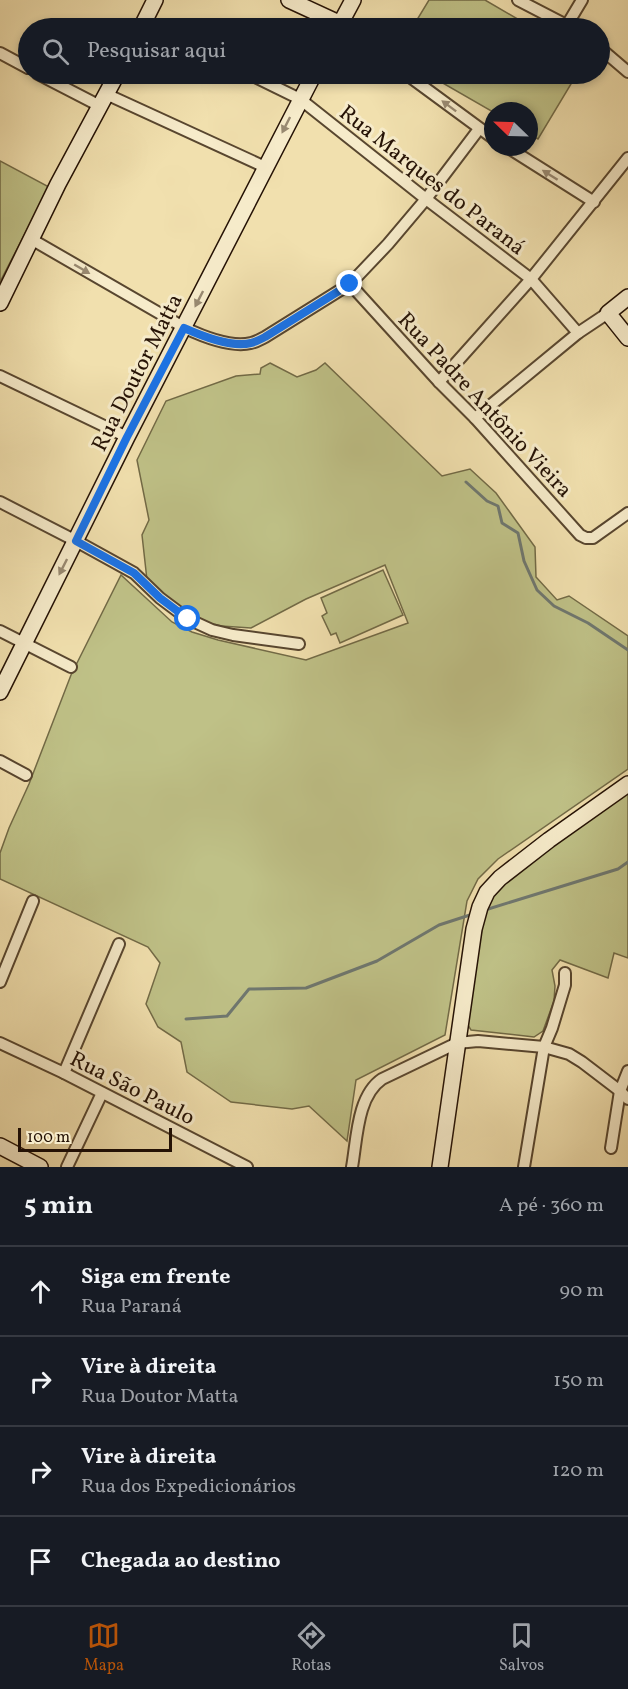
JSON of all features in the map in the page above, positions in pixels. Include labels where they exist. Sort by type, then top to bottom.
[{"type":"street","points":[[146,18],[155,0]]},
{"type":"street","points":[[289,0],[324,18]]},
{"type":"street","points":[[345,18],[352,0]]},
{"type":"street","points":[[518,0],[553,18]]},
{"type":"street","points":[[574,18],[582,0]]},
{"type":"street","points":[[0,53],[18,63]]},
{"type":"street","points":[[610,57],[628,72]]},
{"type":"street","points":[[63,84],[265,167]]},
{"type":"street","points":[[0,303],[58,184],[112,84]]},
{"type":"street","name":"Rua Marques do Paraná","points":[[269,84],[300,99],[531,279],[578,333]]},
{"type":"street","name":"Rua Doutor Matta","points":[[0,692],[127,437],[308,84]]},
{"type":"street","points":[[419,84],[484,132]]},
{"type":"street","points":[[31,239],[184,328],[204,337],[237,344],[250,343],[265,337],[350,284],[426,199],[479,129]]},
{"type":"street","points":[[521,156],[594,202]]},
{"type":"street","points":[[439,382],[531,279],[628,158]]},
{"type":"street","name":"Rua Padre Antônio Vieira","points":[[350,284],[580,535],[593,538],[628,513]]},
{"type":"street","points":[[475,418],[578,333],[628,297]]},
{"type":"street","points":[[608,313],[628,338]]},
{"type":"street","points":[[0,376],[127,437]]},
{"type":"street","points":[[0,502],[134,573],[160,598],[188,619],[204,627],[233,635],[299,644]]},
{"type":"street","points":[[0,631],[71,667]]},
{"type":"street","points":[[0,761],[26,775]]},
{"type":"street","points":[[440,1167],[474,929],[480,907],[488,892],[500,878],[628,784]]},
{"type":"street","points":[[0,982],[33,901]]},
{"type":"street","points":[[64,1073],[119,944]]},
{"type":"street","points":[[524,1167],[544,1047],[565,985],[565,973]]},
{"type":"street","points":[[352,1167],[363,1103],[373,1086],[382,1079],[457,1043],[478,1041],[544,1047],[569,1054],[620,1091],[628,1100]]},
{"type":"street","name":"Rua São Paulo","points":[[0,1043],[64,1073],[247,1167]]},
{"type":"street","points":[[610,1148],[620,1091],[628,1071]]},
{"type":"street","points":[[67,1167],[102,1093]]},
{"type":"street","points":[[0,1146],[40,1167]]},
{"type":"green space","points":[[429,0],[485,0],[516,18],[418,18]]},
{"type":"green space","points":[[444,84],[571,84],[538,139],[538,102],[484,102],[484,107]]},
{"type":"green space","points":[[0,161],[49,187],[0,282]]},
{"type":"green space","points":[[270,363],[297,377],[316,370],[325,363],[442,476],[470,469],[496,493],[535,547],[536,577],[557,600],[569,596],[628,636],[628,769],[498,859],[478,879],[467,901],[445,1035],[356,1080],[347,1141],[309,1106],[292,1109],[231,1102],[187,1072],[181,1042],[158,1027],[146,1004],[160,963],[148,947],[0,879],[0,853],[9,828],[29,784],[71,675],[121,575],[172,622],[192,632],[306,660],[408,623],[385,565],[306,599],[251,628],[221,626],[197,620],[180,611],[147,580],[142,535],[149,520],[137,460],[166,401],[236,376],[260,374],[261,368]]},
{"type":"green space","points":[[383,570],[403,615],[340,643],[336,633],[331,635],[322,616],[327,613],[321,598]]},
{"type":"green space","points":[[628,791],[628,958],[614,953],[608,978],[560,960],[552,970],[555,986],[554,1001],[543,1031],[534,1037],[471,1030],[466,1022],[484,917],[492,896],[507,876]]},
{"type":"waterway","points":[[466,482],[487,501],[498,506],[502,523],[518,533],[524,561],[537,590],[554,606],[588,623],[628,650]]},
{"type":"waterway","points":[[485,910],[618,869],[628,862]]},
{"type":"waterway","points":[[186,1019],[227,1016],[249,989],[306,988],[377,961],[439,925],[473,914]]},
{"type":"route","points":[[188,619],[160,598],[134,573],[76,541],[184,328],[204,337],[237,344],[250,343],[265,337],[350,284]]}]
